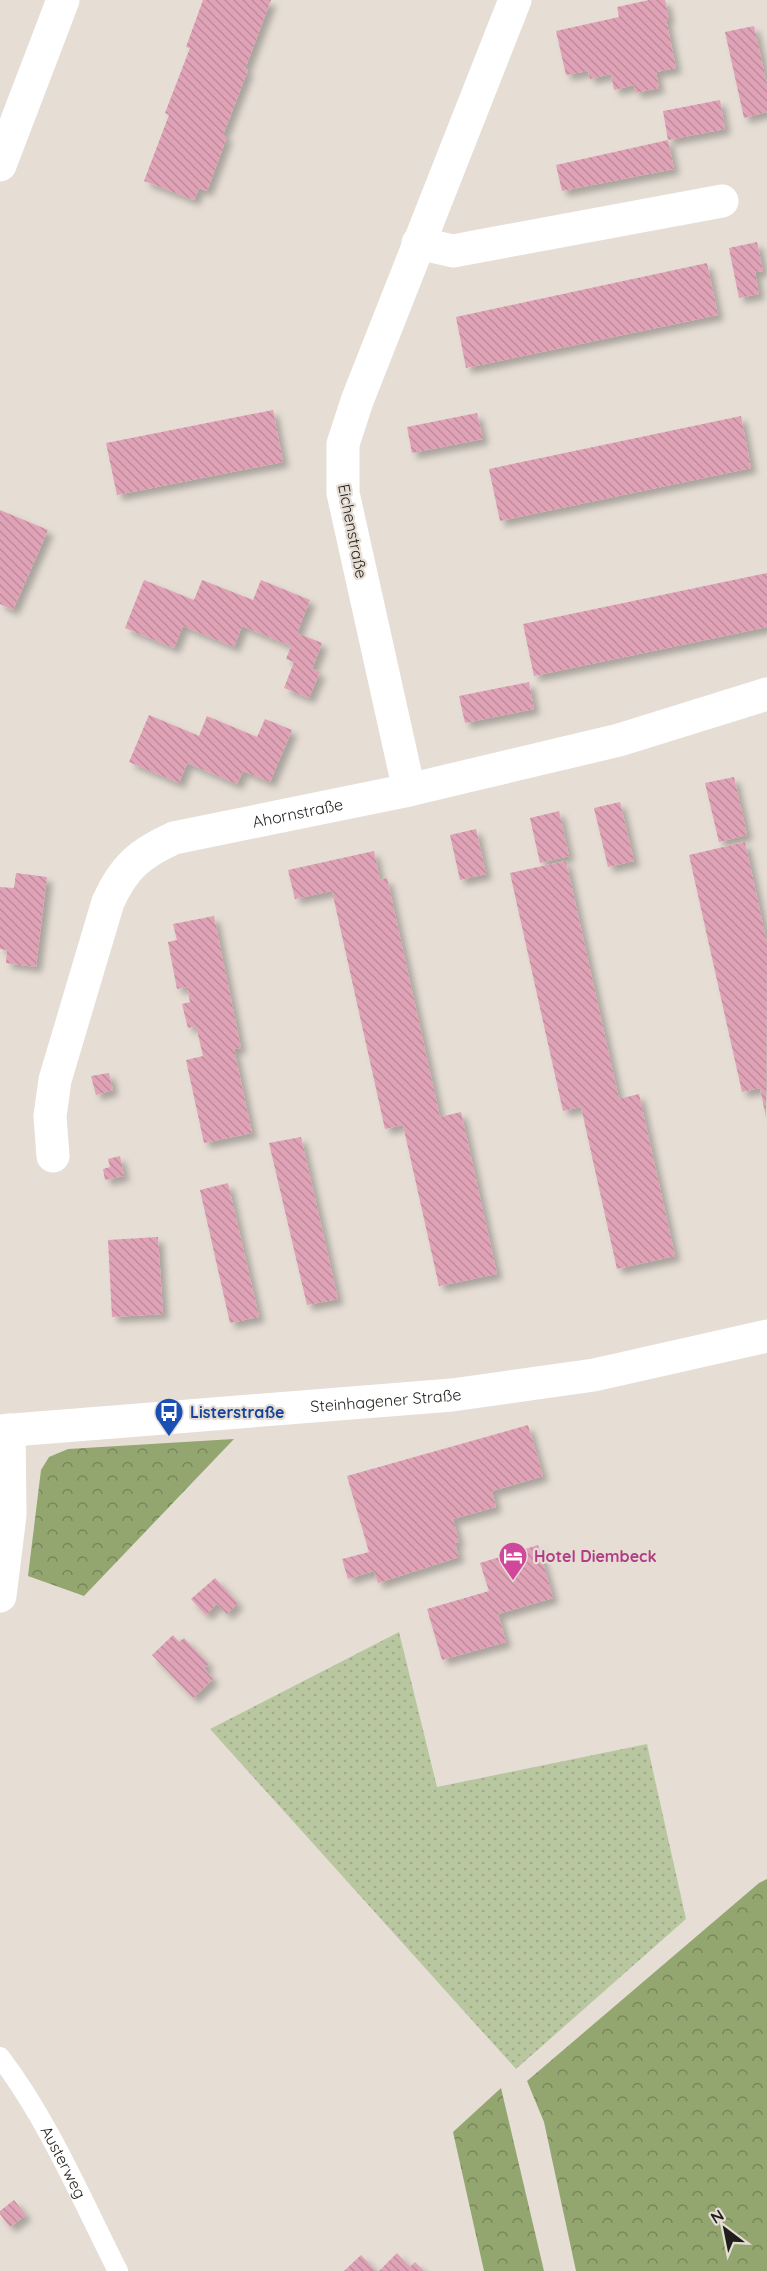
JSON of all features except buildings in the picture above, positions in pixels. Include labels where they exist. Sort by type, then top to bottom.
[{"type":"street","points":[[0,165],[63,0]]},
{"type":"street","name":"Eichenstraße","points":[[409,790],[343,493],[343,444],[357,401],[418,243],[515,0]]},
{"type":"street","points":[[418,243],[453,251],[722,201]]},
{"type":"street","name":"Ahornstraße","points":[[53,1156],[50,1116],[54,1080],[108,902],[118,878],[152,848],[174,838],[409,790],[619,740],[767,694]]},
{"type":"street","name":"Steinhagener Straße","points":[[5,1431],[452,1395],[594,1375],[767,1335]]},
{"type":"street","points":[[0,1596],[10,1515],[5,1431]]},
{"type":"lane","name":"Austerweg","points":[[0,2057],[13,2074],[48,2133],[118,2271]]},
{"type":"green space","points":[[234,1439],[84,1596],[28,1576],[41,1470],[49,1457],[68,1449]]},
{"type":"green space","points":[[399,1632],[437,1787],[647,1744],[686,1919],[516,2069],[210,1729]]},
{"type":"green space","points":[[767,1879],[767,2271],[576,2271],[544,2122],[527,2081],[759,1883]]},
{"type":"green space","points":[[501,2088],[544,2271],[484,2271],[453,2132]]},
{"type":"place","name":"Listerstraße","points":[[169,1438]]},
{"type":"place","name":"Hotel Diembeck","points":[[513,1582]]}]
